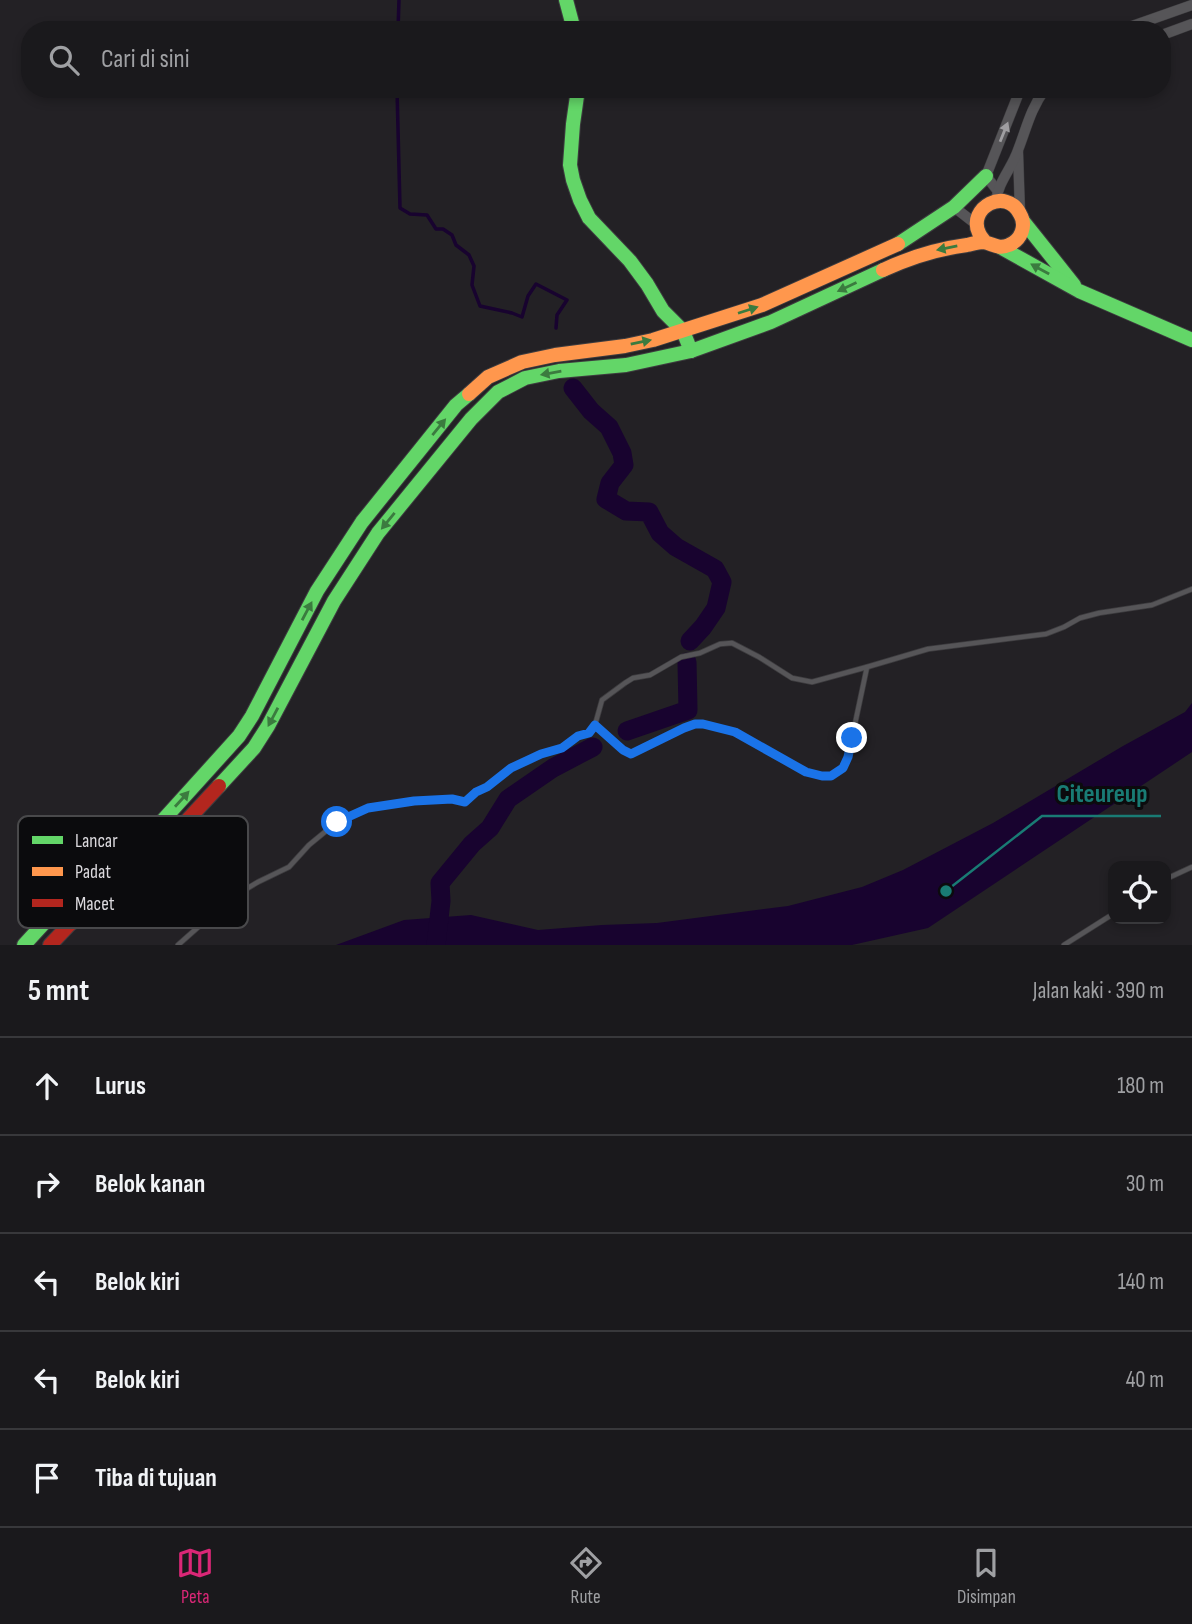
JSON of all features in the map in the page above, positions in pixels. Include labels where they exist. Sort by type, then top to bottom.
[{"type":"street","points":[[566,0],[572,21]]},
{"type":"street","points":[[1147,21],[1192,5]]},
{"type":"street","points":[[1171,32],[1192,24]]},
{"type":"street","points":[[577,98],[570,165],[580,200],[589,218],[641,275],[663,311],[683,331],[691,351]]},
{"type":"street","points":[[168,816],[239,736],[317,591],[362,522],[456,405],[488,377],[522,362],[625,346],[683,331],[762,305],[903,242],[954,207],[986,176],[1017,98]]},
{"type":"street","points":[[1018,152],[1021,234],[1012,244],[992,246],[985,242],[978,232],[981,212],[997,196],[1018,152],[1038,98]]},
{"type":"street","points":[[986,176],[997,196],[1014,205],[1079,291]]},
{"type":"street","points":[[954,207],[977,226]]},
{"type":"street","points":[[193,816],[254,748],[334,601],[378,533],[471,419],[498,392],[525,378],[559,371],[626,365],[691,351],[771,323],[909,258],[944,248],[985,242]]},
{"type":"street","points":[[1000,247],[1079,291],[1192,340]]},
{"type":"street","points":[[24,945],[40,928]]},
{"type":"street","points":[[50,945],[66,928]]},
{"type":"lane","points":[[248,888],[289,867],[309,845],[337,822],[368,808],[414,801],[452,799],[465,802],[511,768],[562,748],[578,736],[589,733],[595,725],[602,700],[633,678],[650,675],[681,657],[700,653],[720,644],[732,643],[741,646],[792,678],[811,682],[928,649],[1045,634],[1080,618],[1152,605],[1192,589]]},
{"type":"lane","points":[[595,725],[631,754],[695,724],[717,727],[735,732],[806,772],[831,776],[843,768],[848,757],[867,667]]},
{"type":"lane","points":[[1171,877],[1192,867]]},
{"type":"lane","points":[[1064,945],[1108,917]]},
{"type":"lane","points":[[177,945],[197,928]]},
{"type":"shaded area","points":[[1192,703],[1192,752],[928,928],[852,945],[336,945],[404,920],[471,915],[538,930],[657,923],[788,906],[862,887],[903,870],[993,823],[1185,712]]},
{"type":"waterway","points":[[398,21],[399,0]]},
{"type":"waterway","points":[[397,98],[400,208],[410,214],[427,215],[436,229],[443,229],[452,235],[456,245],[469,255],[474,266],[472,285],[480,306],[522,317],[528,296],[536,284],[567,300],[557,315],[556,328]]},
{"type":"waterway","points":[[573,388],[591,411],[609,427],[622,453],[624,465],[610,483],[606,499],[626,511],[649,512],[660,533],[676,547],[715,569],[722,582],[716,608],[690,641]]},
{"type":"waterway","points":[[627,731],[688,710],[687,662]]},
{"type":"waterway","points":[[436,945],[441,901],[440,883],[472,844],[490,828],[508,799],[553,768],[593,747]]},
{"type":"traffic: fast","points":[[566,0],[572,21]]},
{"type":"traffic: fast","points":[[577,98],[570,165],[580,200],[589,218],[630,261],[663,311],[683,331],[691,351]]},
{"type":"traffic: fast","points":[[898,244],[954,207],[986,176]]},
{"type":"traffic: fast","points":[[1023,221],[1074,285]]},
{"type":"traffic: fast","points":[[1000,247],[1079,291],[1192,340]]},
{"type":"traffic: fast","points":[[219,786],[254,748],[268,726],[334,601],[378,533],[471,419],[498,392],[525,378],[559,371],[626,365],[691,351],[771,322],[883,270]]},
{"type":"traffic: fast","points":[[167,816],[239,736],[317,591],[362,522],[456,405],[469,394]]},
{"type":"traffic: fast","points":[[24,945],[40,928]]},
{"type":"traffic: slow","points":[[883,270],[914,257],[945,249],[981,242],[998,247],[1009,245],[1017,240],[1023,228],[1020,214],[1014,206],[998,201],[983,209],[977,224],[979,234],[985,242]]},
{"type":"traffic: slow","points":[[469,394],[488,377],[522,362],[653,340],[762,305],[898,244]]},
{"type":"traffic: jam","points":[[191,816],[219,786]]},
{"type":"traffic: jam","points":[[50,945],[66,928]]},
{"type":"place","name":"Citeureup","points":[[946,891]]},
{"type":"route","points":[[337,822],[368,808],[414,801],[452,799],[465,802],[511,768],[562,748],[578,736],[589,733],[595,725],[631,754],[695,724],[717,727],[735,732],[806,772],[822,776],[831,776],[843,768],[852,738]]}]
